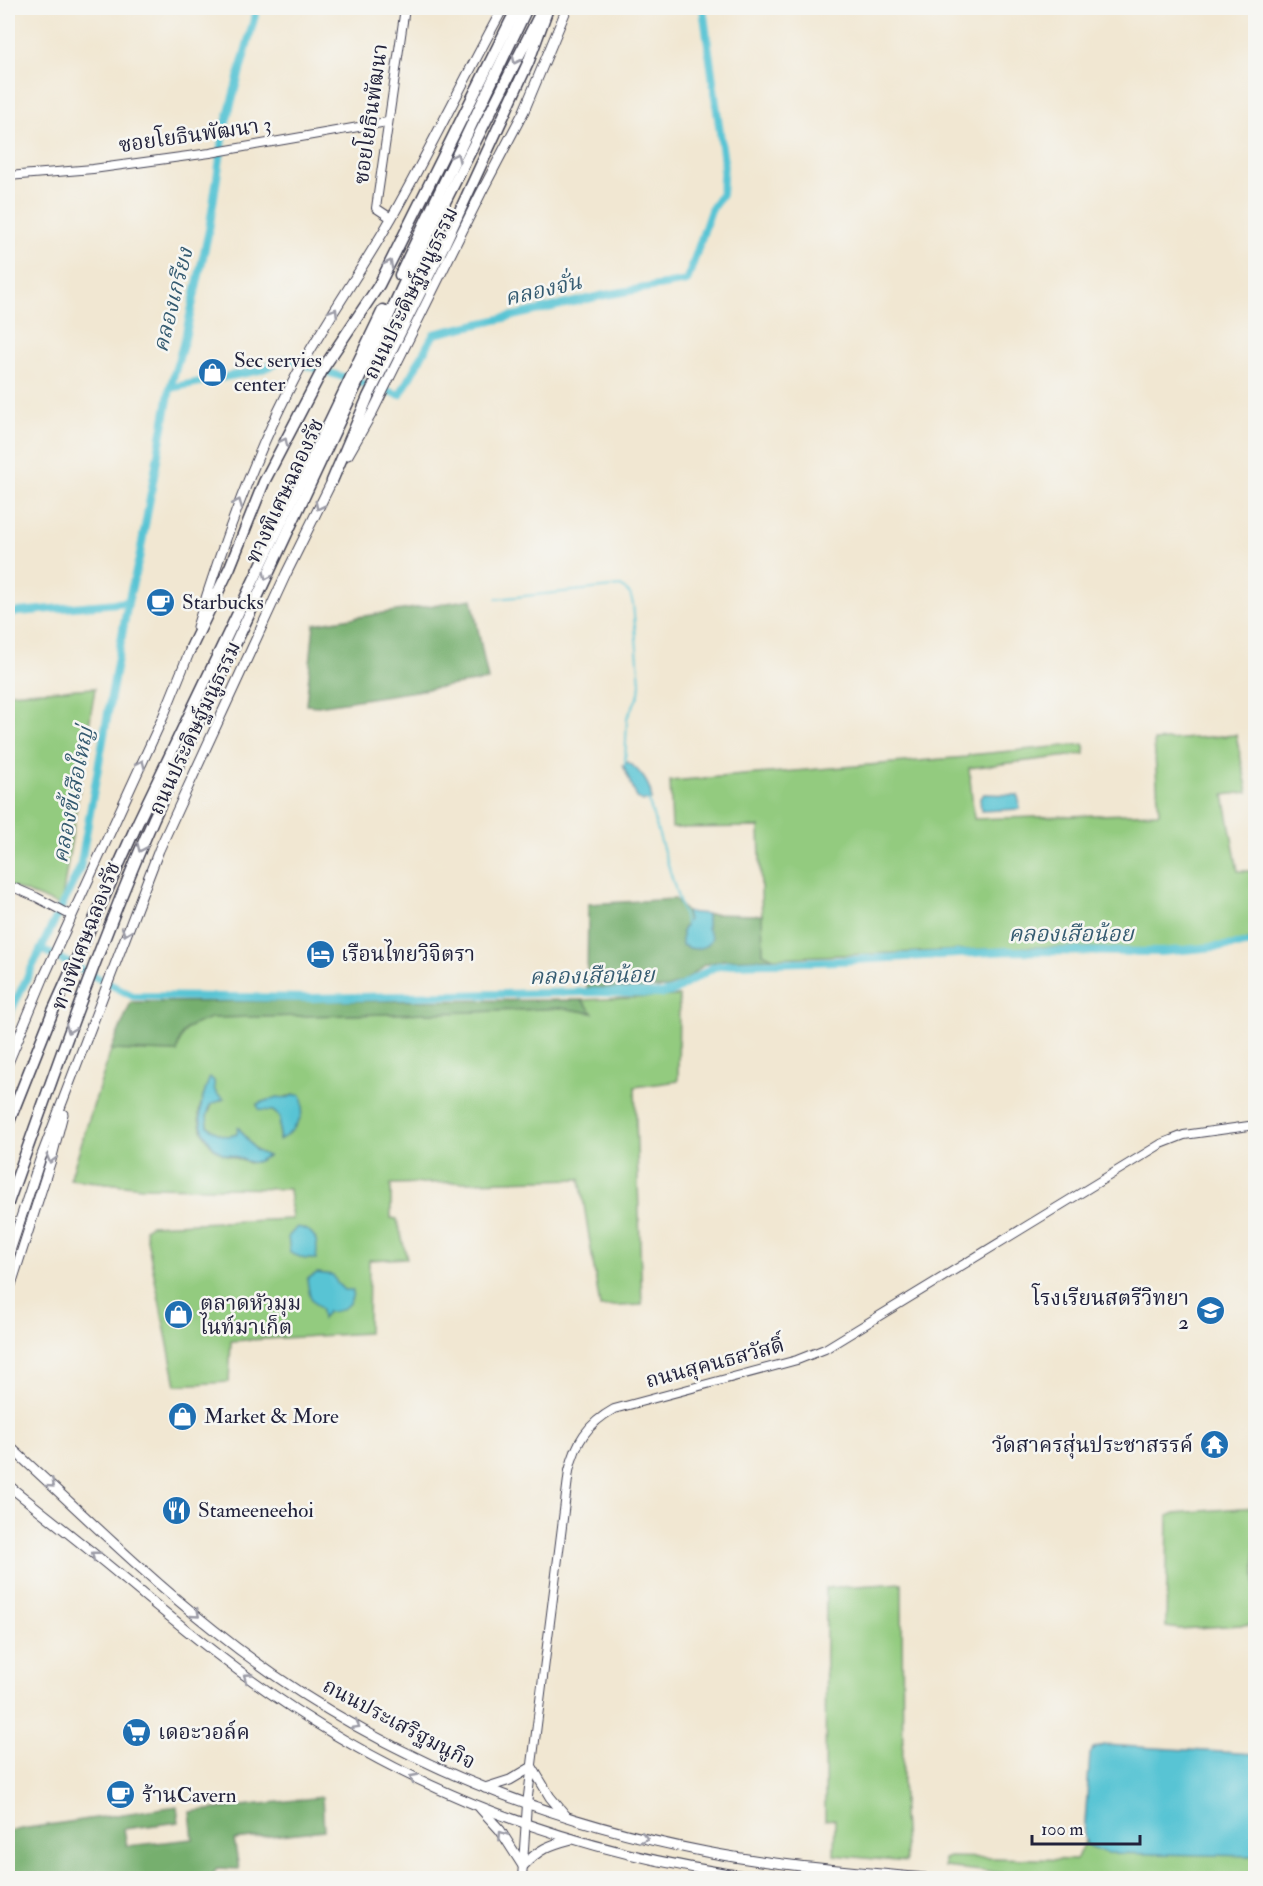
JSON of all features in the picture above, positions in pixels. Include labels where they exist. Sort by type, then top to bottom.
[{"type":"highway","points":[[191,648],[230,567],[264,482],[322,370],[379,285],[517,8]]},
{"type":"highway","name":"ทางพิเศษฉลองรัช","points":[[8,1124],[45,1031],[138,822],[527,8]]},
{"type":"highway","name":"ทางพิเศษฉลองรัช","points":[[8,1203],[95,963],[145,840],[400,291],[543,8]]},
{"type":"highway","points":[[332,481],[381,383],[528,63],[548,8]]},
{"type":"main road","name":"ซอยโยธินพัฒนา","points":[[391,218],[376,208],[405,8]]},
{"type":"main road","name":"ถนนประดิษฐ์มนูธรรม","points":[[8,1063],[56,951],[64,911],[153,739],[191,648],[239,501],[267,436],[302,366],[391,218],[503,8]]},
{"type":"main road","name":"ถนนประดิษฐ์มนูธรรม","points":[[381,383],[524,111],[567,8]]},
{"type":"main road","name":"ซอยโยธินพัฒนา 3","points":[[8,176],[93,169],[210,153],[387,122]]},
{"type":"main road","name":"ถนนประดิษฐ์มนูธรรม","points":[[8,1257],[40,1160],[134,912],[174,816],[286,574],[332,481]]},
{"type":"main road","points":[[8,885],[64,911]]},
{"type":"main road","points":[[8,1058],[17,1041]]},
{"type":"main road","points":[[8,1294],[51,1160],[71,1083]]},
{"type":"main road","name":"ถนนสุคนธสวัสดิ์","points":[[522,1878],[527,1804],[569,1471],[577,1448],[597,1418],[614,1409],[797,1359],[825,1349],[1161,1144],[1184,1135],[1256,1125]]},
{"type":"main road","name":"ถนนประเสริฐมนูกิจ","points":[[8,1445],[132,1560],[238,1648],[339,1715],[411,1756],[447,1773],[527,1804],[612,1831],[740,1857],[925,1878]]},
{"type":"main road","name":"ถนนประเสริฐมนูกิจ","points":[[8,1485],[249,1679],[361,1749],[440,1791],[526,1824],[608,1850],[688,1868],[759,1878]]},
{"type":"main road","points":[[484,1788],[510,1780],[532,1767],[550,1797],[568,1818]]},
{"type":"main road","points":[[440,1791],[447,1773]]},
{"type":"main road","points":[[478,1806],[500,1830],[523,1866],[536,1852],[550,1845],[572,1839]]},
{"type":"main road","points":[[608,1850],[612,1831]]},
{"type":"green space","points":[[472,599],[488,680],[318,706],[306,705],[314,624]]},
{"type":"green space","points":[[95,688],[61,906],[8,885],[8,693]]},
{"type":"green space","points":[[1236,735],[1248,792],[1224,795],[1238,871],[1255,871],[1255,939],[1225,944],[1162,949],[1034,947],[773,958],[763,953],[759,827],[672,828],[670,781],[967,757],[1084,744],[1085,754],[969,768],[974,819],[1159,813],[1154,741]]},
{"type":"green space","points":[[675,899],[686,912],[688,920],[682,932],[707,928],[707,914],[762,915],[763,953],[773,958],[723,960],[704,965],[683,982],[667,988],[587,988],[588,904]]},
{"type":"green space","points":[[679,996],[678,1081],[635,1087],[642,1305],[600,1307],[580,1179],[391,1184],[391,1218],[397,1219],[407,1258],[369,1260],[368,1333],[231,1341],[229,1382],[176,1385],[145,1229],[150,1225],[292,1219],[289,1189],[142,1187],[70,1179],[111,1050],[177,1052],[181,1037],[187,1029],[211,1018],[562,1008],[592,1013],[582,1000]],"holes":[[[214,1081],[216,1095],[207,1117],[208,1126],[225,1136],[237,1134],[239,1128],[256,1151],[267,1156],[249,1163],[222,1153],[209,1142],[200,1124],[199,1113],[207,1085]],[[294,1095],[279,1139],[280,1117],[273,1111],[257,1105]]]},
{"type":"green space","points":[[582,1000],[593,1013],[562,1008],[211,1018],[183,1032],[177,1052],[111,1050],[131,1002]]},
{"type":"green space","points":[[1255,1507],[1255,1624],[1180,1629],[1166,1627],[1168,1516],[1175,1513]]},
{"type":"green space","points":[[902,1583],[903,1815],[906,1862],[834,1855],[835,1819],[825,1820],[826,1588]]},
{"type":"green space","points":[[322,1797],[324,1830],[234,1840],[239,1869],[217,1868],[211,1878],[8,1878],[8,1831],[177,1806],[179,1822],[124,1829],[127,1846],[193,1839],[190,1812]]},
{"type":"green space","points":[[1084,1842],[1255,1850],[1255,1878],[1047,1878],[944,1867],[944,1859],[949,1857],[1076,1860]]},
{"type":"water","points":[[628,762],[644,779],[650,789],[651,800],[643,801],[637,798],[623,765]]},
{"type":"water","points":[[984,794],[1018,795],[1020,809],[981,811],[980,798]]},
{"type":"water","points":[[686,912],[707,914],[707,928],[712,938],[707,945],[695,949],[682,945],[682,932],[688,920]]},
{"type":"water","points":[[210,1077],[214,1081],[216,1092],[224,1099],[210,1105],[207,1117],[208,1126],[225,1136],[237,1134],[238,1127],[256,1151],[268,1156],[258,1161],[248,1162],[222,1153],[210,1143],[201,1124],[200,1116],[204,1092]]},
{"type":"water","points":[[301,1095],[302,1109],[299,1121],[279,1140],[280,1117],[273,1111],[259,1110],[257,1104],[277,1097],[286,1098]]},
{"type":"water","points":[[297,1227],[303,1228],[315,1237],[316,1259],[305,1259],[290,1253],[288,1237]]},
{"type":"water","points":[[317,1273],[333,1275],[344,1290],[353,1290],[351,1300],[345,1307],[327,1312],[322,1319],[321,1309],[310,1296],[307,1279]]},
{"type":"water","points":[[1104,1745],[1255,1754],[1255,1856],[1106,1853],[1087,1845],[1084,1837],[1090,1754],[1093,1749]]},
{"type":"waterway","name":"คลองเกรียง","points":[[8,1017],[80,868],[128,602],[139,559],[170,388],[185,338],[209,230],[225,126],[257,8]]},
{"type":"waterway","name":"คลองจั่น","points":[[170,388],[260,370],[286,359],[400,395],[434,334],[605,295],[687,281],[711,210],[722,194],[724,162],[703,8]]},
{"type":"waterway","points":[[496,599],[621,586],[630,594],[633,604],[640,683],[639,694],[627,718],[625,764]]},
{"type":"waterway","points":[[8,613],[128,602]]},
{"type":"waterway","points":[[648,799],[686,924]]},
{"type":"waterway","name":"คลองเสือน้อย","points":[[41,949],[133,996],[313,998],[591,992],[662,994],[674,991],[714,967],[733,964],[837,961],[1009,951],[1161,952],[1256,943]]},
{"type":"place","name":"Sec servies center","points":[[213,372]]},
{"type":"place","name":"Starbucks","points":[[161,602]]},
{"type":"place","name":"เรือนไทยวิจิตรา","points":[[320,954]]},
{"type":"place","name":"โรงเรียนสตรีวิทยา 2","points":[[1210,1310]]},
{"type":"place","name":"ตลาดหัวมุม ไนท์มาเก็ต","points":[[179,1315]]},
{"type":"place","name":"Market & More","points":[[183,1416]]},
{"type":"place","name":"วัดสาครสุ่นประชาสรรค์","points":[[1214,1445]]},
{"type":"place","name":"Stameeneehoi","points":[[177,1510]]},
{"type":"place","name":"เดอะวอล์ค","points":[[137,1732]]},
{"type":"place","name":"ร้านCavern","points":[[121,1795]]},
{"type":"water label","name":"คลองขี้เสือใหญ่","points":[[73,795]]}]
